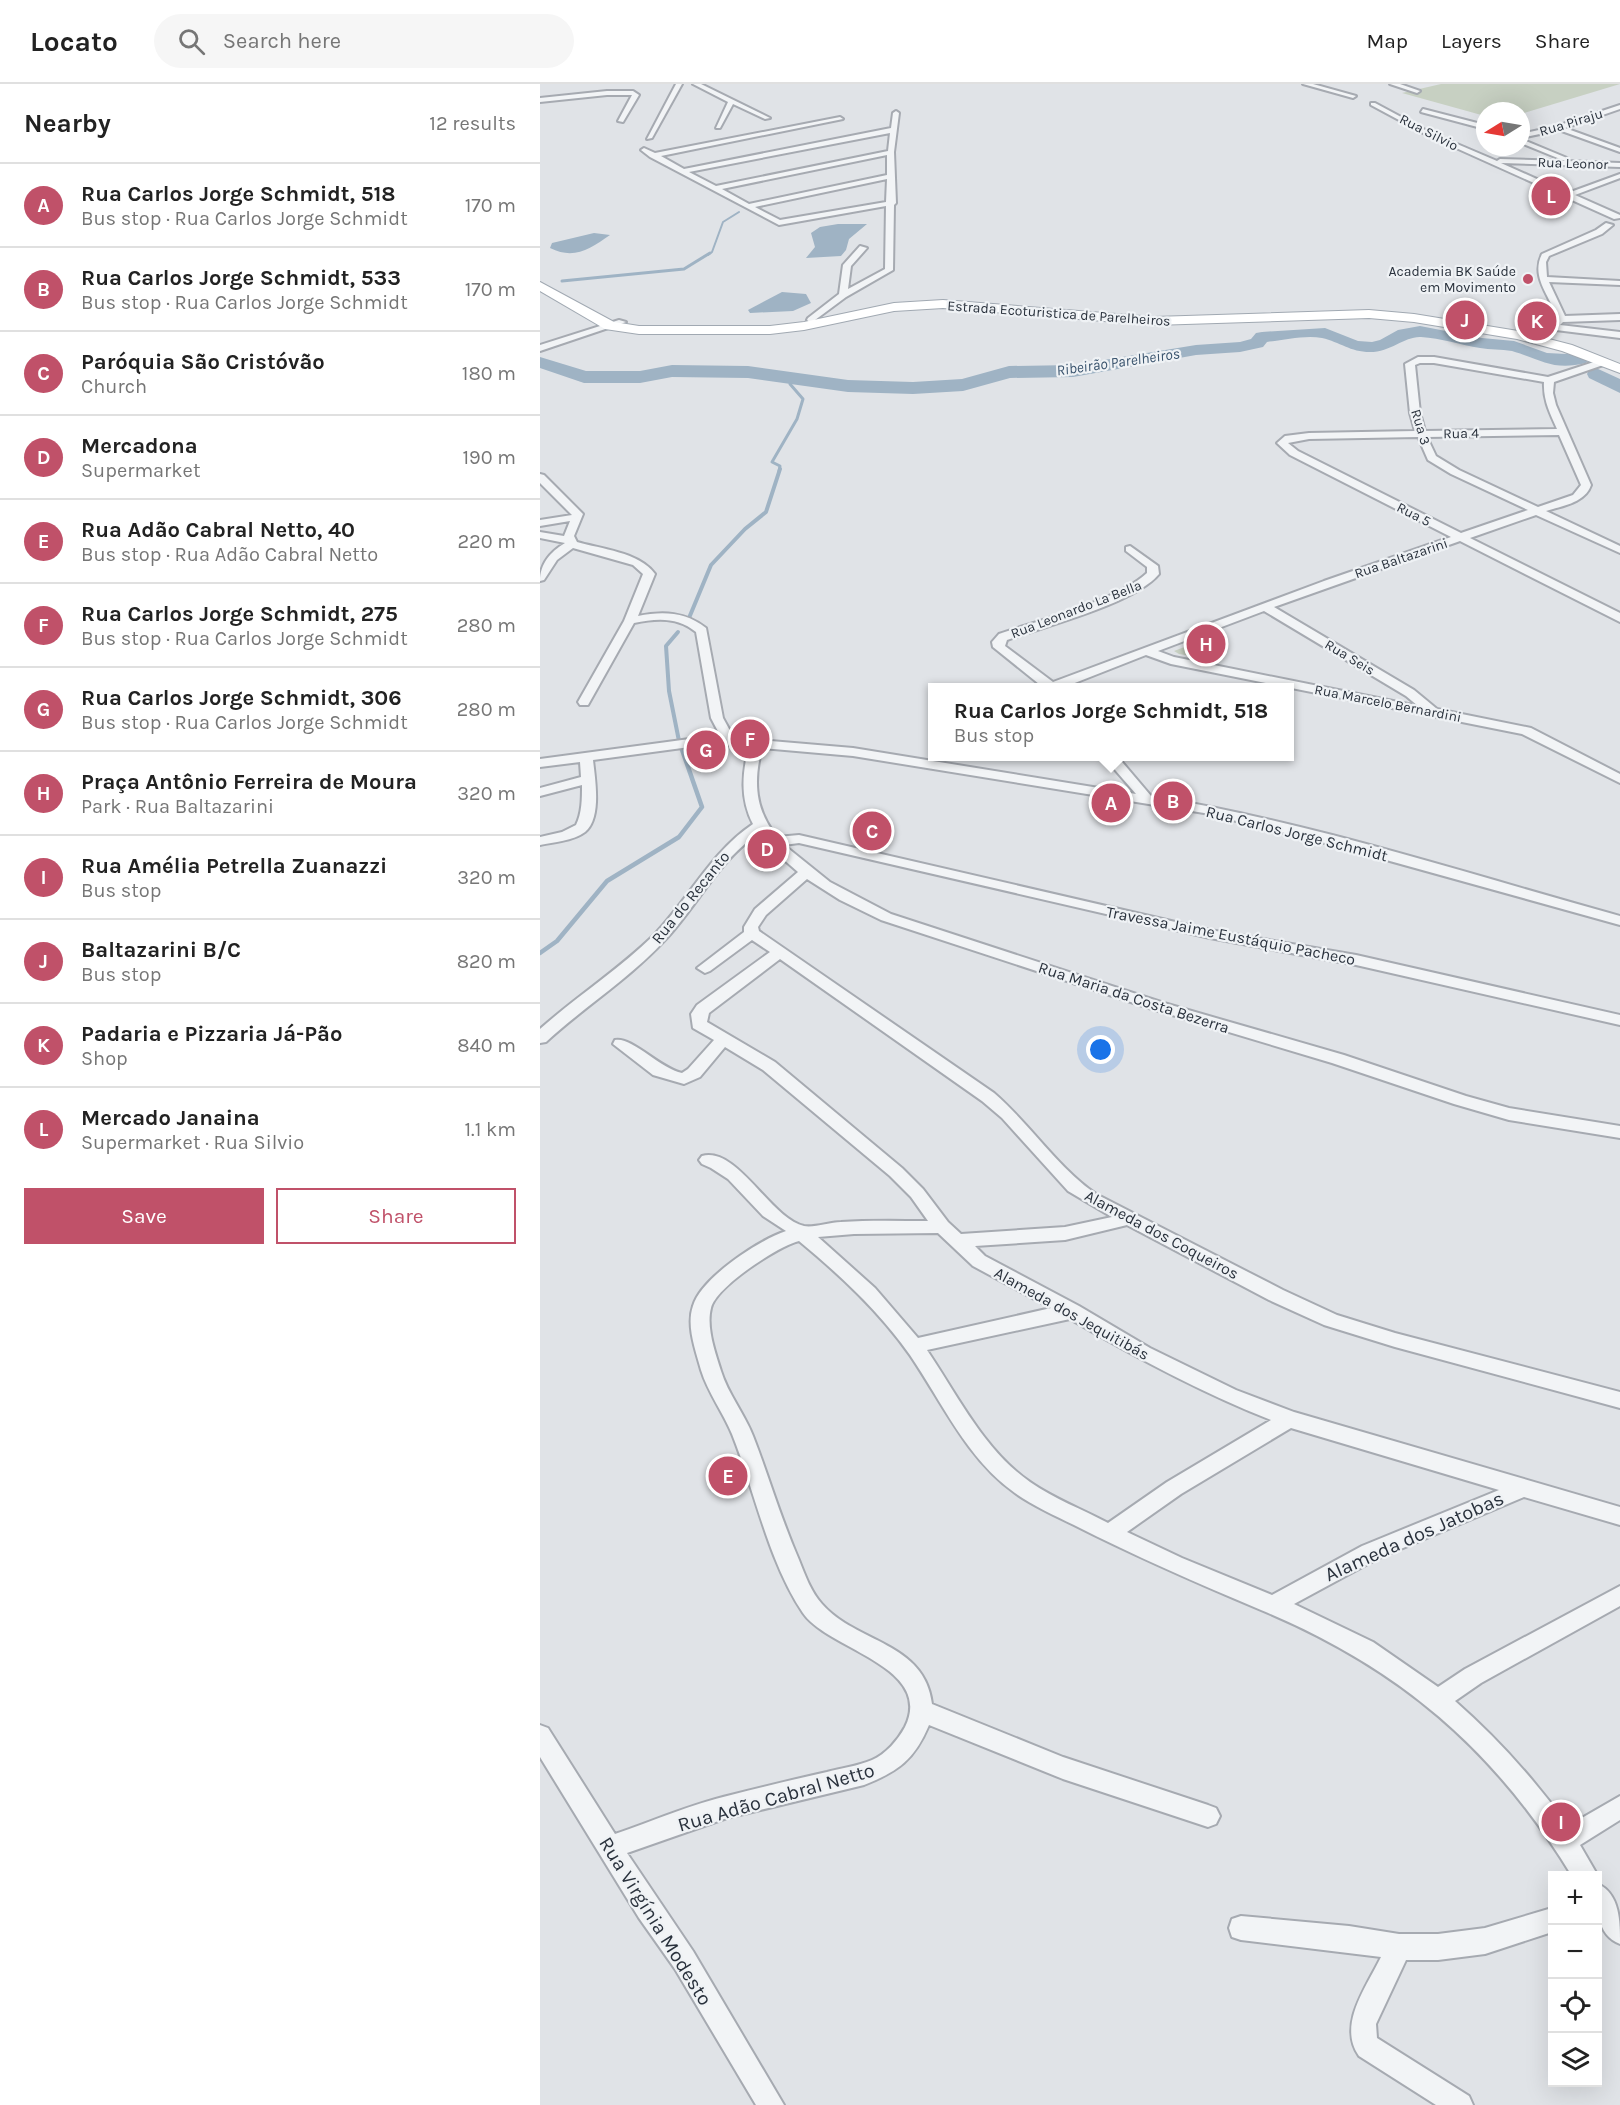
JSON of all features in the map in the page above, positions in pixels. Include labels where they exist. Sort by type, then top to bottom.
[{"type":"main road","name":"Estrada Ecoturistica de Parelheiros","points":[[540,277],[616,324],[651,327],[769,326],[898,303],[953,301],[1140,318],[1344,310],[1396,311],[1548,333],[1601,357],[1620,369]]},
{"type":"main road","name":"Estrada Ecoturistica de Parelheiros","points":[[540,286],[616,324],[653,331],[770,330],[804,326],[894,307],[943,304],[1154,321],[1369,314],[1548,333],[1582,354],[1620,358]]},
{"type":"street","points":[[649,138],[679,84]]},
{"type":"street","points":[[696,84],[768,118]]},
{"type":"street","points":[[1306,84],[1353,96]]},
{"type":"street","points":[[1393,84],[1417,91]]},
{"type":"street","points":[[591,94],[608,85]]},
{"type":"street","points":[[540,99],[563,89]]},
{"type":"street","points":[[540,99],[623,92],[636,95],[621,121]]},
{"type":"street","points":[[718,127],[732,101]]},
{"type":"street","name":"Rua Silvio","points":[[1373,104],[1461,149],[1618,217]]},
{"type":"street","name":"Rua Piraju","points":[[1530,134],[1558,128],[1620,107]]},
{"type":"street","points":[[1423,111],[1442,118],[1476,125]]},
{"type":"street","points":[[811,320],[843,295],[889,270],[892,203],[891,152],[896,113]]},
{"type":"street","points":[[652,156],[840,119]]},
{"type":"street","points":[[1558,128],[1620,150]]},
{"type":"street","points":[[682,171],[893,130]]},
{"type":"street","points":[[1605,144],[1619,140]]},
{"type":"street","points":[[1461,149],[1476,145]]},
{"type":"street","points":[[1530,145],[1576,163]]},
{"type":"street","points":[[644,150],[782,223],[892,203]]},
{"type":"street","points":[[716,188],[891,152]]},
{"type":"street","name":"Rua Leonor","points":[[1490,161],[1620,165]]},
{"type":"street","points":[[748,206],[892,176]]},
{"type":"street","points":[[1569,195],[1620,176]]},
{"type":"street","points":[[1561,319],[1560,311],[1543,279],[1540,267],[1546,254],[1612,226],[1618,217]]},
{"type":"street","points":[[843,295],[847,265],[863,248]]},
{"type":"street","points":[[1543,279],[1620,283]]},
{"type":"street","points":[[1548,333],[1561,319],[1620,317]]},
{"type":"street","points":[[540,348],[616,324]]},
{"type":"street","points":[[1548,333],[1620,335]]},
{"type":"street","points":[[1549,380],[1601,357]]},
{"type":"street","name":"Rua 3","points":[[1549,380],[1427,359],[1410,364],[1415,413],[1421,434],[1432,458],[1440,464],[1620,550]]},
{"type":"street","name":"Rua Baltazarini","points":[[1062,683],[1265,606],[1577,497],[1584,491],[1586,485],[1561,432],[1548,393],[1549,380]]},
{"type":"street","name":"Rua 4","points":[[1288,438],[1561,432]]},
{"type":"street","name":"Rua 5","points":[[1288,438],[1282,443],[1288,450],[1620,618]]},
{"type":"street","points":[[540,477],[576,510],[577,518],[569,536],[571,542]]},
{"type":"street","points":[[540,523],[577,518]]},
{"type":"street","points":[[540,535],[614,555],[644,567],[649,574],[630,621],[584,702]]},
{"type":"street","points":[[540,578],[557,553],[571,542]]},
{"type":"street","name":"Rua Leonardo La Bella","points":[[1047,683],[999,647],[998,642],[1003,637],[1148,582],[1153,574],[1152,566],[1130,549]]},
{"type":"street","points":[[638,604],[656,615],[685,620],[702,631],[717,718],[729,740]]},
{"type":"street","name":"Rua Seis","points":[[1265,606],[1410,693],[1432,712]]},
{"type":"street","points":[[630,621],[656,615]]},
{"type":"street","name":"Rua Marcelo Bernardini","points":[[1148,652],[1171,660],[1286,683]]},
{"type":"street","name":"Rua Marcelo Bernardini","points":[[1294,685],[1526,731],[1620,779]]},
{"type":"street","name":"Rua Carlos Jorge Schmidt","points":[[540,763],[712,740],[853,752],[1204,809],[1330,840],[1620,921]]},
{"type":"street","name":"Rua Maria da Costa Bezerra","points":[[757,743],[750,767],[750,782],[751,801],[759,826],[788,859],[839,894],[886,917],[1168,1009],[1509,1114],[1620,1132]]},
{"type":"street","points":[[540,841],[576,831],[583,826],[587,814],[586,758]]},
{"type":"street","points":[[1114,761],[1146,799]]},
{"type":"street","points":[[540,792],[587,780]]},
{"type":"street","name":"Rua do Recanto","points":[[540,1038],[643,953],[675,919],[725,852],[759,826]]},
{"type":"street","name":"Travessa Jaime Eustáquio Pacheco","points":[[772,842],[799,839],[1210,934],[1356,960],[1620,1020]]},
{"type":"street","points":[[705,968],[752,933],[751,927],[760,912],[807,872]]},
{"type":"street","name":"Alameda dos Coqueiros","points":[[752,933],[988,1096],[1008,1114],[1074,1187],[1127,1219],[1331,1320],[1395,1340],[1620,1400]]},
{"type":"street","name":"Alameda dos Jequitibás","points":[[779,953],[750,972],[699,1014],[699,1024],[769,1066],[896,1172],[949,1234],[979,1261],[1187,1376],[1289,1419],[1445,1467],[1620,1516]]},
{"type":"street","points":[[621,1044],[670,1076],[684,1079],[694,1073],[723,1039]]},
{"type":"street","points":[[708,1160],[721,1165],[768,1211],[801,1232],[867,1292],[914,1346],[970,1430],[998,1467],[1014,1482],[1110,1533],[1227,1588],[1274,1605],[1364,1648],[1439,1699],[1554,1822],[1584,1871]]},
{"type":"street","points":[[1127,1219],[1106,1227],[1067,1234],[801,1232],[772,1244],[714,1286],[704,1298],[700,1315],[700,1330],[715,1382],[745,1440],[782,1546],[806,1599],[815,1613],[830,1626],[880,1652],[900,1666],[916,1686],[921,1710],[981,1739],[1113,1786],[1209,1816]]},
{"type":"street","points":[[914,1346],[1072,1311]]},
{"type":"street","points":[[1110,1533],[1174,1488],[1289,1419]]},
{"type":"street","name":"Alameda dos Jatobas","points":[[1274,1605],[1323,1575],[1384,1545],[1482,1508],[1525,1488]]},
{"type":"street","points":[[1439,1699],[1473,1676],[1620,1595]]},
{"type":"street","name":"Rua Adão Cabral Netto","points":[[609,1848],[727,1807],[864,1774],[885,1765],[900,1752],[917,1729],[921,1710]]},
{"type":"street","name":"Rua Virgínia Modesto","points":[[540,1736],[609,1848],[684,1960],[771,2105]]},
{"type":"street","points":[[1565,1841],[1620,1806]]},
{"type":"street","points":[[1602,1906],[1620,1932]]},
{"type":"street","points":[[1241,1928],[1349,1939],[1399,1947],[1438,1947],[1485,1941],[1548,1921]]},
{"type":"street","points":[[1399,1947],[1363,2023],[1363,2040],[1368,2047],[1460,2105]]},
{"type":"green space","points":[[1441,84],[1620,84],[1530,111],[1530,102],[1476,102],[1476,114],[1402,93]]},
{"type":"green space","points":[[1224,632],[1221,661],[1179,654],[1174,651]]},
{"type":"water","points":[[838,224],[867,224],[849,239],[846,250],[841,256],[806,258],[815,247],[811,233],[820,227]]},
{"type":"water","points":[[594,233],[610,235],[596,245],[574,253],[550,248],[552,243]]},
{"type":"water","points":[[782,292],[806,294],[811,303],[793,311],[750,313],[748,310]]},
{"type":"waterway","points":[[708,255],[712,252],[723,222],[739,212]]},
{"type":"waterway","points":[[562,281],[684,269],[710,253]]},
{"type":"waterway","name":"Ribeirão Parelheiros","points":[[540,362],[584,377],[640,377],[672,371],[748,372],[848,386],[913,388],[963,385],[1009,372],[1073,371],[1196,350],[1240,347],[1257,343],[1262,337],[1325,333],[1355,346],[1372,347],[1385,345],[1404,334],[1420,331],[1482,343],[1514,346],[1543,358],[1560,361],[1580,359]]},
{"type":"waterway","points":[[1596,374],[1620,387]]},
{"type":"waterway","points":[[779,471],[780,466],[772,462],[797,419],[803,399],[790,384],[791,377]]},
{"type":"waterway","points":[[689,618],[711,565],[745,529],[766,512],[780,469]]},
{"type":"waterway","points":[[678,632],[666,646],[669,691],[680,746]]},
{"type":"waterway","points":[[540,953],[557,941],[607,881],[679,837],[702,807],[680,744]]},
{"type":"place","name":"Mercado Janaina","points":[[1551,196]]},
{"type":"place","name":"Academia BK Saúde em Movimento","points":[[1528,279]]},
{"type":"place","name":"Baltazarini B/C","points":[[1465,320]]},
{"type":"place","name":"Padaria e Pizzaria Já-Pão","points":[[1537,321]]},
{"type":"place","name":"Praça Antônio Ferreira de Moura","points":[[1206,644]]},
{"type":"place","name":"Rua Carlos Jorge Schmidt, 275","points":[[750,739]]},
{"type":"place","name":"Rua Carlos Jorge Schmidt, 306","points":[[706,750]]},
{"type":"place","name":"Rua Carlos Jorge Schmidt, 533","points":[[1173,801]]},
{"type":"place","name":"Rua Carlos Jorge Schmidt, 518","points":[[1111,803]]},
{"type":"place","name":"Paróquia São Cristóvão","points":[[872,831]]},
{"type":"place","name":"Mercadona","points":[[767,849]]},
{"type":"place","name":"Rua Adão Cabral Netto, 40","points":[[728,1476]]},
{"type":"place","name":"Rua Amélia Petrella Zuanazzi","points":[[1561,1822]]}]
